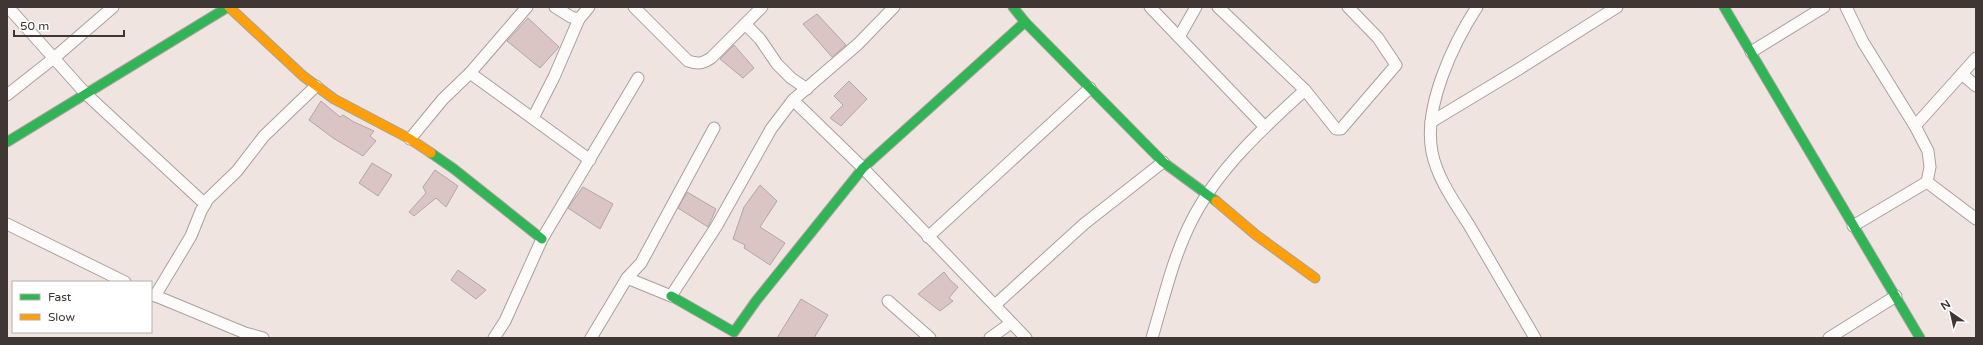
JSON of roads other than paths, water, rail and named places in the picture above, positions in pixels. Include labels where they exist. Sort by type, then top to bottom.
[{"type":"street","points":[[8,7],[86,94],[205,204]]},
{"type":"street","points":[[7,95],[54,58],[113,7]]},
{"type":"street","points":[[7,142],[229,7],[266,43],[316,86],[334,99],[410,139],[454,169],[542,238]]},
{"type":"street","points":[[410,139],[443,99],[470,72],[527,7]]},
{"type":"street","points":[[555,7],[571,17],[579,19]]},
{"type":"street","points":[[533,118],[554,77],[579,19],[589,7]]},
{"type":"street","points":[[634,7],[688,61],[698,64],[704,63],[711,58],[759,8]]},
{"type":"street","points":[[671,296],[716,227],[771,129],[793,100],[858,44],[894,7]]},
{"type":"street","points":[[1013,7],[1025,22],[1163,162],[1207,194],[1256,235],[1315,278]]},
{"type":"street","points":[[1150,7],[1264,126]]},
{"type":"street","points":[[1179,37],[1196,7]]},
{"type":"street","points":[[1218,7],[1305,90],[1336,129],[1341,129],[1394,68],[1395,63],[1378,38],[1348,7]]},
{"type":"street","points":[[1477,7],[1462,31],[1441,83],[1431,122],[1432,152],[1444,183],[1535,338]]},
{"type":"street","points":[[1431,122],[1520,69],[1617,7]]},
{"type":"street","points":[[1724,7],[1852,226],[1896,296],[1920,338]]},
{"type":"street","points":[[1751,52],[1824,7]]},
{"type":"street","points":[[1846,7],[1863,42],[1915,126],[1928,151],[1930,167],[1927,182],[1852,226]]},
{"type":"street","points":[[627,278],[671,296],[733,335],[756,301],[863,168],[1025,22]]},
{"type":"street","points":[[745,24],[760,39],[777,64],[791,78],[807,89]]},
{"type":"street","points":[[1915,126],[1963,75],[1976,58]]},
{"type":"street","points":[[470,72],[590,160]]},
{"type":"street","points":[[1963,75],[1976,86]]},
{"type":"street","points":[[494,338],[505,321],[542,238],[638,78]]},
{"type":"street","points":[[263,338],[245,333],[153,295],[190,236],[205,204],[237,171],[264,136],[316,86]]},
{"type":"street","points":[[928,237],[1090,88]]},
{"type":"street","points":[[1152,338],[1174,262],[1192,220],[1207,194],[1264,126],[1305,90]]},
{"type":"street","points":[[793,100],[863,168],[1026,338]]},
{"type":"street","points":[[591,338],[627,278],[640,263],[714,128]]},
{"type":"street","points":[[995,306],[1084,224],[1163,162]]},
{"type":"street","points":[[1927,182],[1976,219]]},
{"type":"street","points":[[7,224],[123,281]]},
{"type":"street","points":[[1829,338],[1896,296]]},
{"type":"street","points":[[888,301],[930,338]]},
{"type":"street","points":[[990,338],[1011,323]]}]
